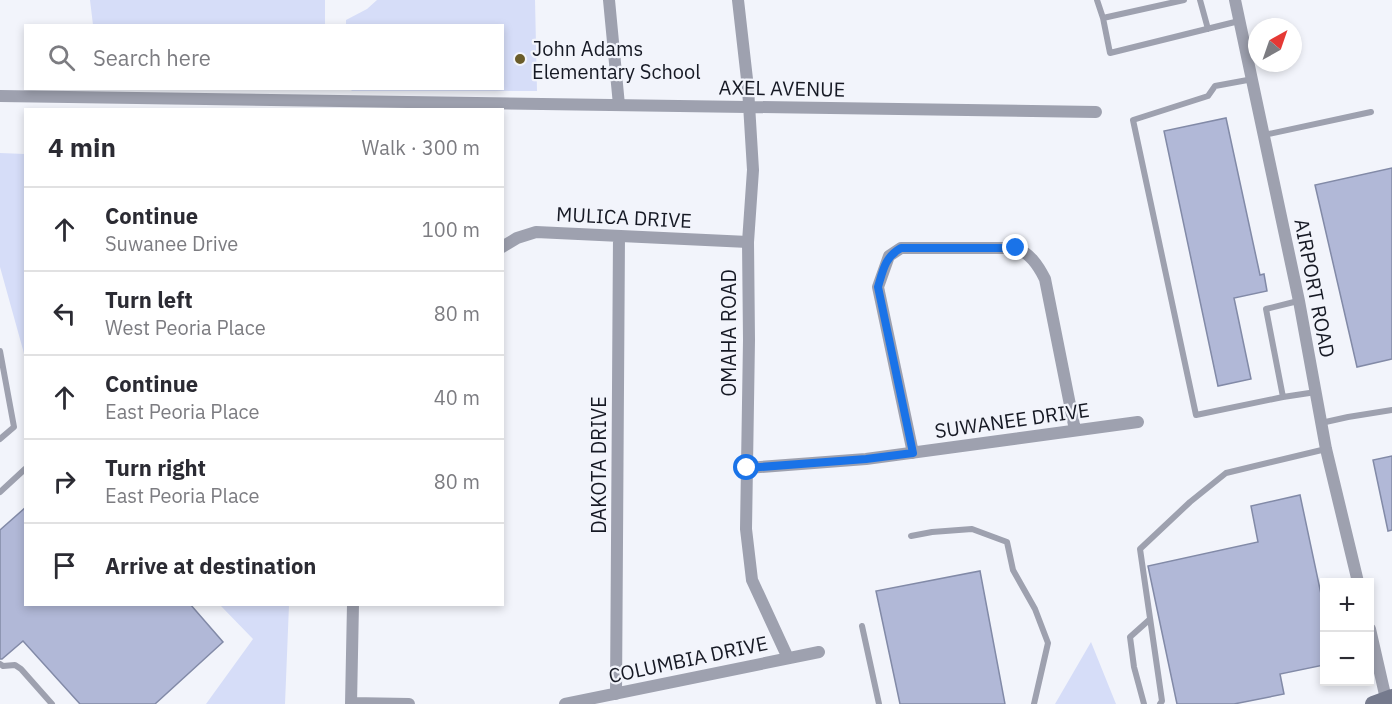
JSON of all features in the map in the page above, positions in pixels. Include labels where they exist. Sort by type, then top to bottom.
[{"type":"street","points":[[609,0],[619,105]]},
{"type":"street","name":"OMAHA ROAD","points":[[738,0],[753,170],[748,242],[746,529],[752,580],[788,658]]},
{"type":"street","name":"AIRPORT ROAD","points":[[1235,0],[1299,300],[1326,449],[1357,578]]},
{"type":"street","name":"AXEL AVENUE","points":[[0,96],[365,105],[619,105],[1096,111]]},
{"type":"street","name":"MULICA DRIVE","points":[[504,246],[517,238],[537,232],[748,242]]},
{"type":"street","name":"DAKOTA DRIVE","points":[[616,694],[619,236]]},
{"type":"street","points":[[913,453],[878,287],[890,256],[901,248],[1016,248],[1031,258],[1045,279],[1075,430]]},
{"type":"street","name":"SUWANEE DRIVE","points":[[747,468],[866,459],[1138,422]]},
{"type":"street","points":[[353,606],[351,703],[409,704]]},
{"type":"street","points":[[1371,632],[1385,701]]},
{"type":"street","name":"COLUMBIA DRIVE","points":[[565,704],[819,652]]},
{"type":"lane","points":[[1097,0],[1110,53],[1240,21]]},
{"type":"lane","points":[[1103,18],[1185,0]]},
{"type":"lane","points":[[1200,0],[1208,29]]},
{"type":"lane","points":[[1253,79],[1215,86],[1208,96],[1133,120],[1196,415],[1316,392]]},
{"type":"lane","points":[[1264,135],[1371,112]]},
{"type":"lane","points":[[1283,397],[1266,309],[1299,300]]},
{"type":"lane","points":[[0,351],[14,427],[0,439]]},
{"type":"lane","points":[[1321,423],[1392,410]]},
{"type":"lane","points":[[1160,704],[1162,701],[1140,549],[1190,502],[1226,473],[1326,449]]},
{"type":"lane","points":[[0,492],[24,470]]},
{"type":"lane","points":[[911,536],[972,528],[1007,542],[1013,570],[1035,609],[1048,643],[1034,704]]},
{"type":"lane","points":[[1144,704],[1134,667],[1130,637],[1149,620]]},
{"type":"lane","points":[[862,626],[879,704]]},
{"type":"lane","points":[[0,664],[15,665],[21,669],[52,704]]},
{"type":"shaded area","points":[[90,0],[325,0],[325,24],[93,24]]},
{"type":"shaded area","name":"John Adams Elementary School","points":[[377,0],[535,0],[537,91],[352,91],[504,90],[504,24],[346,24],[346,20],[367,9]]},
{"type":"shaded area","points":[[0,153],[24,154],[24,353],[0,267]]},
{"type":"shaded area","points":[[221,606],[289,606],[285,704],[206,704],[253,639]]},
{"type":"shaded area","points":[[1091,642],[1116,704],[1055,704]]},
{"type":"building","points":[[1226,118],[1260,275],[1264,274],[1267,291],[1234,298],[1251,379],[1218,386],[1164,131]]},
{"type":"building","points":[[1392,168],[1392,359],[1357,367],[1315,185]]},
{"type":"building","points":[[1392,456],[1392,530],[1388,531],[1373,460]]},
{"type":"building","points":[[1300,495],[1320,589],[1320,666],[1280,674],[1284,694],[1234,704],[1177,704],[1148,566],[1258,542],[1251,506]]},
{"type":"building","points":[[24,509],[24,606],[192,606],[223,642],[155,704],[80,704],[23,641],[0,659],[0,530]]},
{"type":"building","points":[[980,571],[1005,704],[900,704],[876,591]]},
{"type":"place","name":"John Adams Elementary School","points":[[520,59]]},
{"type":"route","points":[[747,468],[913,453],[878,287],[886,262],[894,252],[901,248],[1016,248]]}]
